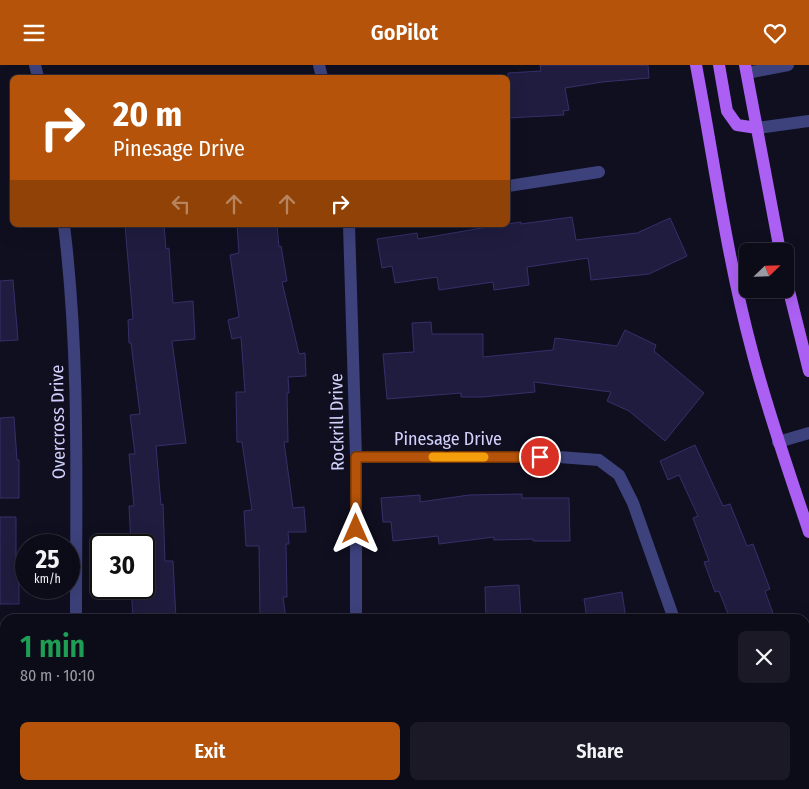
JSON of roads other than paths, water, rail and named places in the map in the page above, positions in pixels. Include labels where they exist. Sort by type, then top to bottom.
[{"type":"main road","points":[[696,65],[752,351],[778,442],[809,532]]},
{"type":"main road","points":[[719,65],[727,111],[737,125],[757,128]]},
{"type":"main road","points":[[746,69],[779,243]]},
{"type":"main road","points":[[791,298],[809,371]]},
{"type":"street","points":[[746,69],[788,65]]},
{"type":"street","points":[[757,128],[809,121]]},
{"type":"street","points":[[510,186],[599,172]]},
{"type":"street","name":"Overcross Drive","points":[[64,227],[70,276],[76,388],[76,614]]},
{"type":"street","name":"Rockrill Drive","points":[[349,227],[356,457],[356,614]]},
{"type":"street","points":[[778,442],[809,433]]},
{"type":"street","name":"Pinesage Drive","points":[[356,457],[559,457],[599,460],[619,475],[633,503],[672,614]]}]
